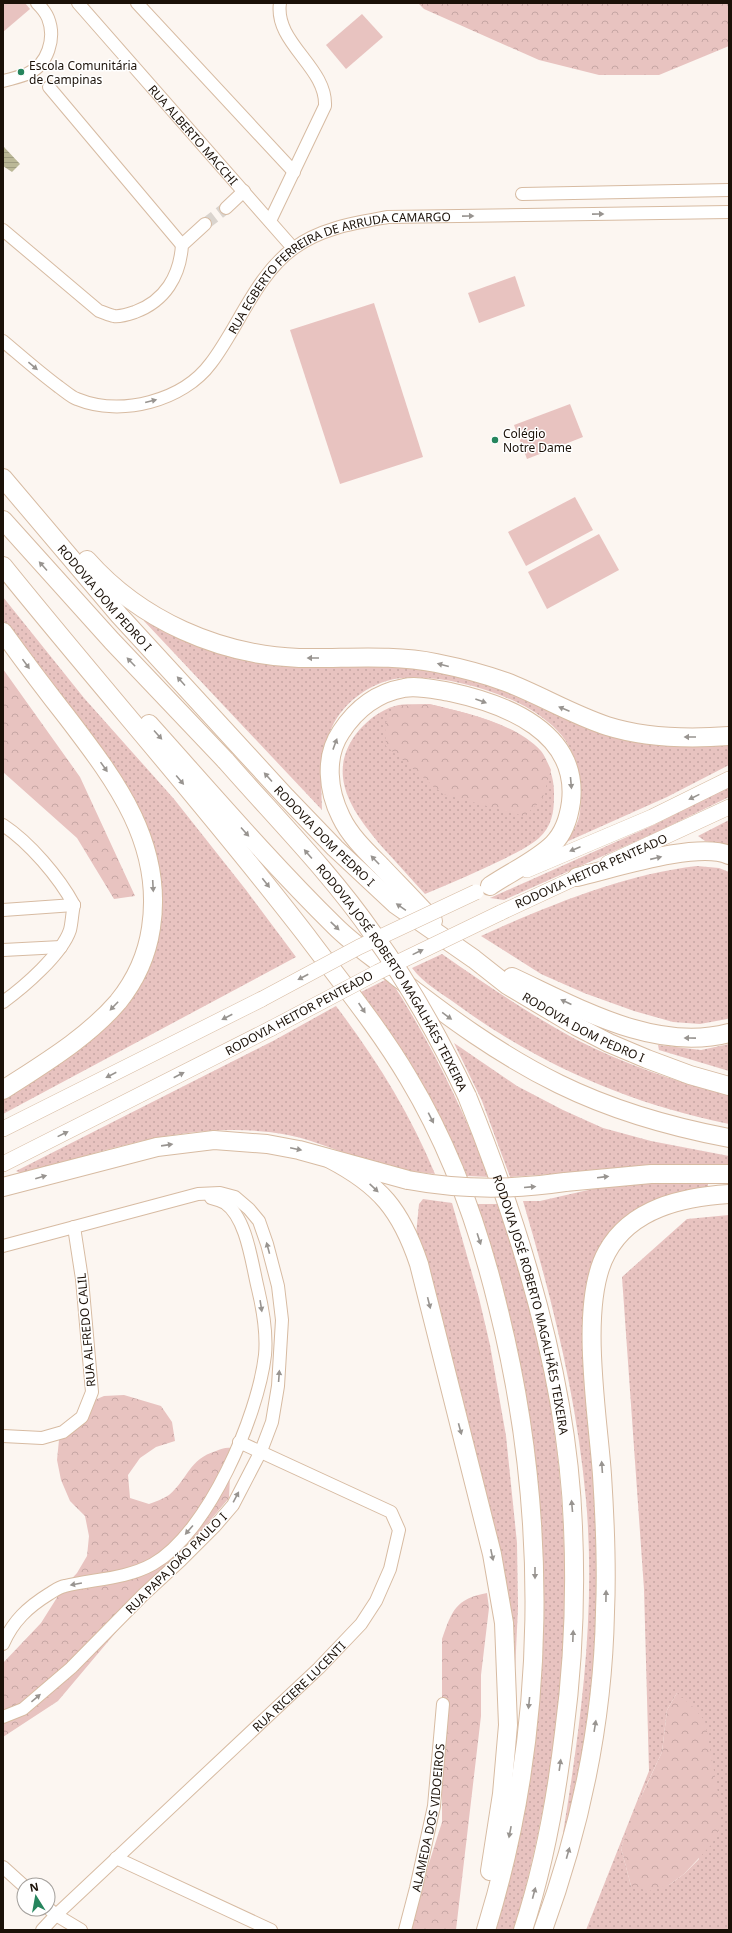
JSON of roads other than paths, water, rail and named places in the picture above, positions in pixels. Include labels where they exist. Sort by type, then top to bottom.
[{"type":"highway","points":[[3,465],[98,572],[129,598],[164,622],[198,638],[228,647],[298,658],[372,657],[437,663],[505,682],[583,717],[614,728],[661,736],[729,736]]},
{"type":"highway","name":"RODOVIA DOM PEDRO I","points":[[3,478],[119,614],[335,848],[395,904],[467,954],[507,985],[542,1007],[609,1043],[690,1075],[729,1086]]},
{"type":"highway","name":"RODOVIA JOSÉ ROBERTO MAGALHÃES TEIXEIRA","points":[[3,520],[112,641],[226,761],[347,899],[373,933],[408,986],[442,1044],[467,1096],[491,1154],[505,1196],[535,1300],[557,1393],[569,1472],[574,1526],[573,1658],[563,1742],[549,1831],[523,1930]]},
{"type":"highway","points":[[3,558],[247,834],[336,927],[438,1009],[516,1061],[559,1084],[648,1119],[729,1138]]},
{"type":"highway","points":[[3,566],[81,663],[265,882],[355,998],[406,1074],[440,1136],[468,1206],[490,1274],[514,1377],[524,1437],[533,1520],[535,1604],[533,1659],[524,1750],[506,1853],[486,1930]]},
{"type":"highway","points":[[3,632],[92,750],[118,788],[136,820],[147,849],[153,878],[155,907],[144,957],[134,980],[118,1002],[95,1024],[68,1046],[3,1090]]},
{"type":"highway","points":[[483,889],[545,850],[553,843],[563,830],[570,814],[572,794],[571,776],[562,754],[550,737],[533,723],[513,712],[469,696],[435,690],[405,687],[383,694],[365,704],[348,721],[336,740],[330,758],[329,778],[341,817],[357,840],[467,954],[602,1018],[636,1029],[665,1036],[691,1039],[729,1033]]},
{"type":"highway","points":[[578,877],[679,853],[700,851],[729,855]]},
{"type":"highway","points":[[3,1187],[157,1147],[214,1140],[267,1144],[433,1185],[492,1189],[536,1187],[565,1182],[651,1174],[729,1174]]},
{"type":"highway","points":[[330,1159],[351,1170],[378,1190],[392,1206],[412,1241],[421,1271],[477,1494],[499,1590],[506,1657],[508,1725],[505,1761],[491,1866],[475,1930]]},
{"type":"highway","points":[[543,1930],[573,1834],[592,1749],[598,1708],[605,1615],[606,1524],[593,1359],[593,1294],[599,1272],[607,1252],[621,1233],[637,1219],[653,1210],[688,1198],[729,1194]]},
{"type":"main road","name":"RODOVIA HEITOR PENTEADO","points":[[3,1129],[262,999],[359,947],[483,889],[652,817],[729,780]]},
{"type":"main road","name":"RODOVIA HEITOR PENTEADO","points":[[3,1164],[272,1028],[378,972],[500,913],[729,807]]},
{"type":"street","points":[[3,81],[29,74],[43,61],[49,49],[52,36],[48,17],[37,3]]},
{"type":"street","name":"RUA ALBERTO MACCHI","points":[[78,3],[293,248]]},
{"type":"street","points":[[137,3],[294,172]]},
{"type":"street","points":[[270,221],[322,114],[325,99],[320,83],[283,27],[279,8],[280,3]]},
{"type":"street","points":[[3,230],[99,311],[114,316],[131,313],[148,307],[162,295],[174,279],[181,261],[182,245],[49,87]]},
{"type":"street","points":[[522,194],[729,190]]},
{"type":"street","points":[[226,208],[244,191]]},
{"type":"street","name":"RUA EGBERTO FERREIRA DE ARRUDA CAMARGO","points":[[3,341],[42,374],[76,399],[105,406],[136,405],[166,397],[194,381],[211,364],[251,298],[270,272],[293,248],[316,235],[349,224],[388,217],[729,212]]},
{"type":"street","points":[[182,245],[205,224]]},
{"type":"street","points":[[3,825],[46,865],[65,888],[74,905],[70,930],[61,947],[36,974],[3,1002]]},
{"type":"street","points":[[3,910],[74,905]]},
{"type":"street","points":[[3,950],[61,947]]},
{"type":"street","name":"RUA PAPA JOÃO PAULO I","points":[[3,1246],[198,1194],[220,1193],[235,1197],[249,1209],[259,1221],[278,1286],[282,1320],[278,1386],[272,1422],[260,1451],[232,1505],[215,1526],[182,1560],[143,1595],[71,1668],[23,1709],[3,1717]]},
{"type":"street","name":"RUA PAPA JOÃO PAULO I","points":[[3,1644],[8,1632],[19,1617],[33,1604],[63,1586],[117,1577],[153,1564],[176,1545],[200,1518],[214,1494],[239,1442],[258,1391],[265,1355],[265,1330],[260,1297],[247,1240],[238,1218],[225,1203],[198,1194]]},
{"type":"street","name":"RUA ALFREDO CALIL","points":[[3,1436],[42,1438],[64,1432],[82,1417],[92,1392],[82,1279],[74,1227]]},
{"type":"street","name":"RUA RICIERE LUCENTI","points":[[56,1908],[116,1858],[319,1668],[356,1629],[376,1601],[390,1569],[399,1530],[391,1512],[239,1442]]},
{"type":"street","name":"ALAMEDA DOS VIDOEIROS","points":[[405,1930],[434,1806],[443,1704]]},
{"type":"street","points":[[3,1727],[23,1709]]},
{"type":"street","points":[[116,1858],[272,1930]]},
{"type":"street","points":[[3,1867],[16,1879]]},
{"type":"street","points":[[56,1914],[81,1930]]},
{"type":"street","name":"RUA RICIERE LUCENTI","points":[[42,1930],[49,1917]]},
{"type":"tunnel","points":[[205,224],[226,208]]},
{"type":"place","name":"Escola Comunitária de Campinas","points":[[21,72]]},
{"type":"place","name":"Colégio Notre Dame","points":[[495,440]]}]
